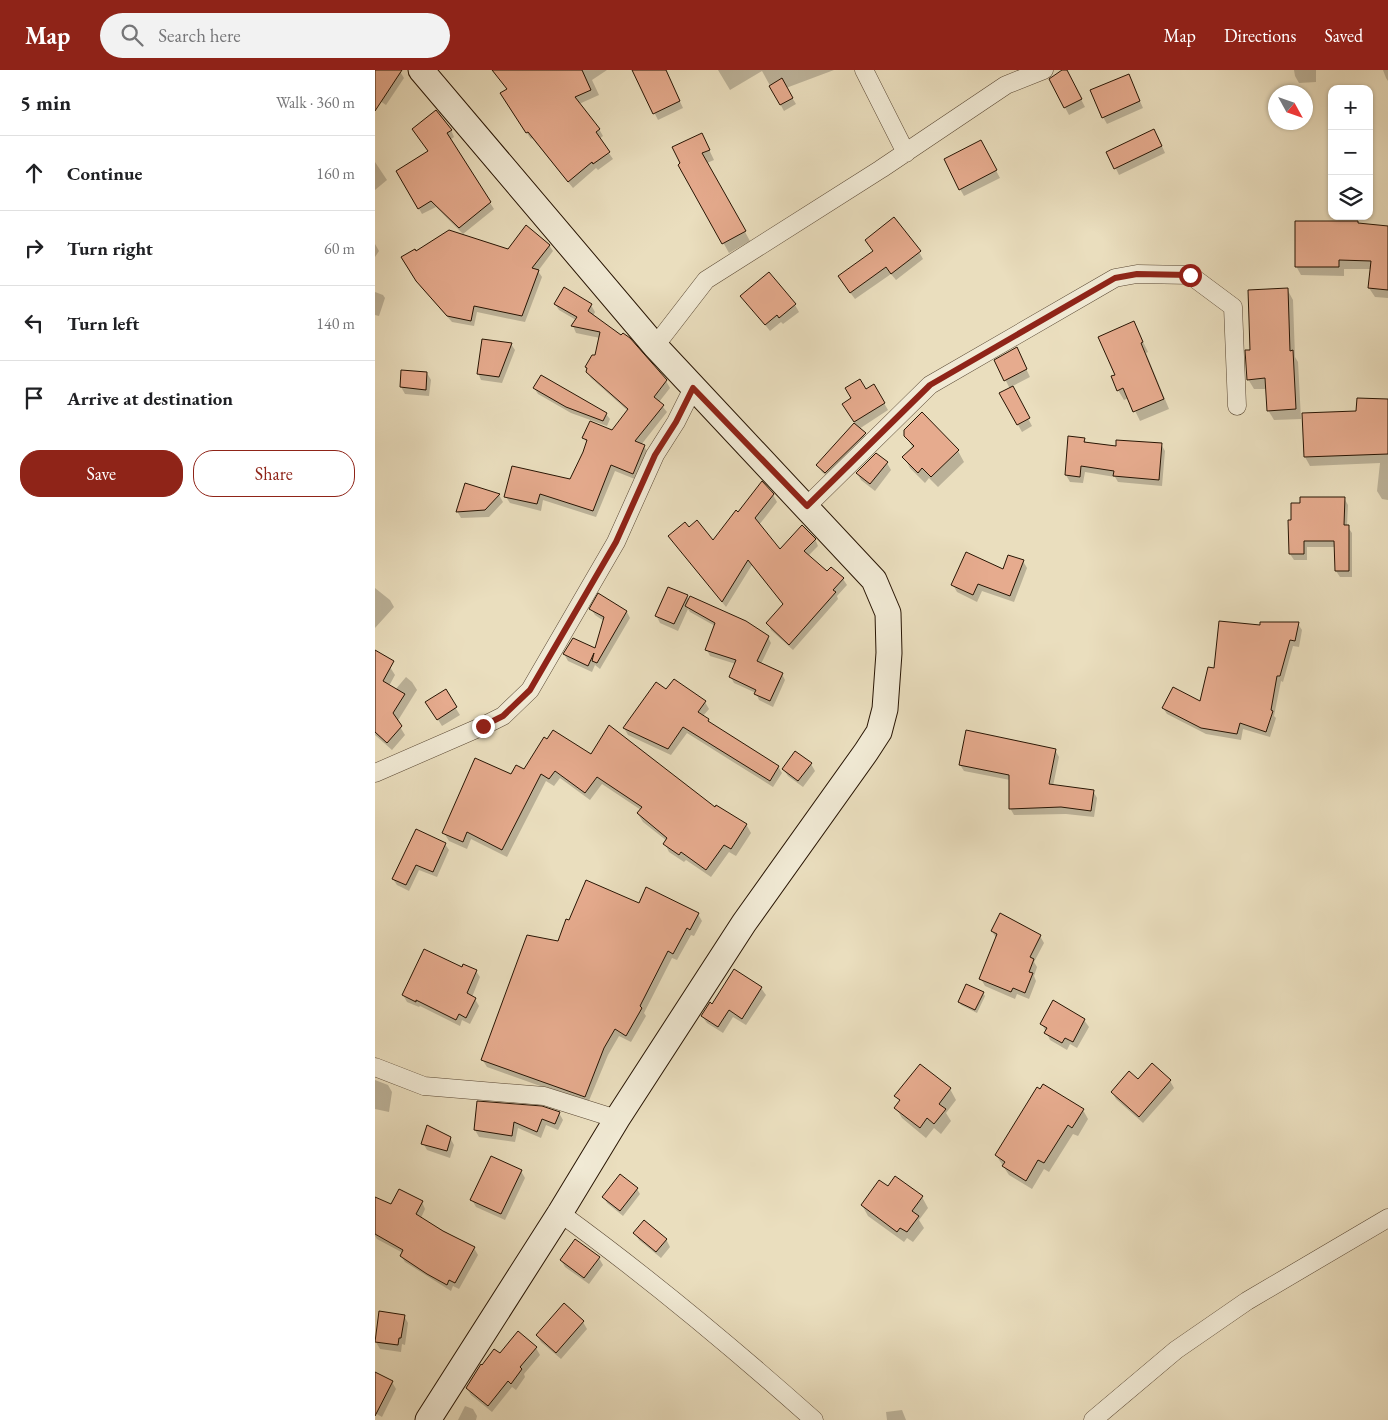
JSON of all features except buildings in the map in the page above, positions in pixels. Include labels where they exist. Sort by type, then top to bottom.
[{"type":"street","points":[[421,70],[655,346],[807,506],[874,580],[888,613],[889,653],[885,709],[879,732],[867,752],[744,923],[617,1119],[429,1420]]},
{"type":"street","points":[[863,70],[906,153]]},
{"type":"street","points":[[655,346],[706,280],[906,153],[1006,85],[1044,70]]},
{"type":"street","points":[[807,506],[930,385],[1115,278],[1137,274],[1190,275],[1233,307],[1237,406]]},
{"type":"street","points":[[375,773],[503,716],[530,690],[616,542],[655,455],[676,422],[693,388]]},
{"type":"street","points":[[375,1067],[424,1086],[544,1096],[617,1119]]},
{"type":"street","points":[[560,1213],[626,1261],[814,1420]]},
{"type":"street","points":[[1093,1420],[1176,1350],[1247,1301],[1388,1218]]},
{"type":"route","points":[[483,726],[503,716],[530,690],[616,542],[655,455],[676,422],[693,388],[807,506],[930,385],[1115,278],[1137,274],[1190,275]]}]
